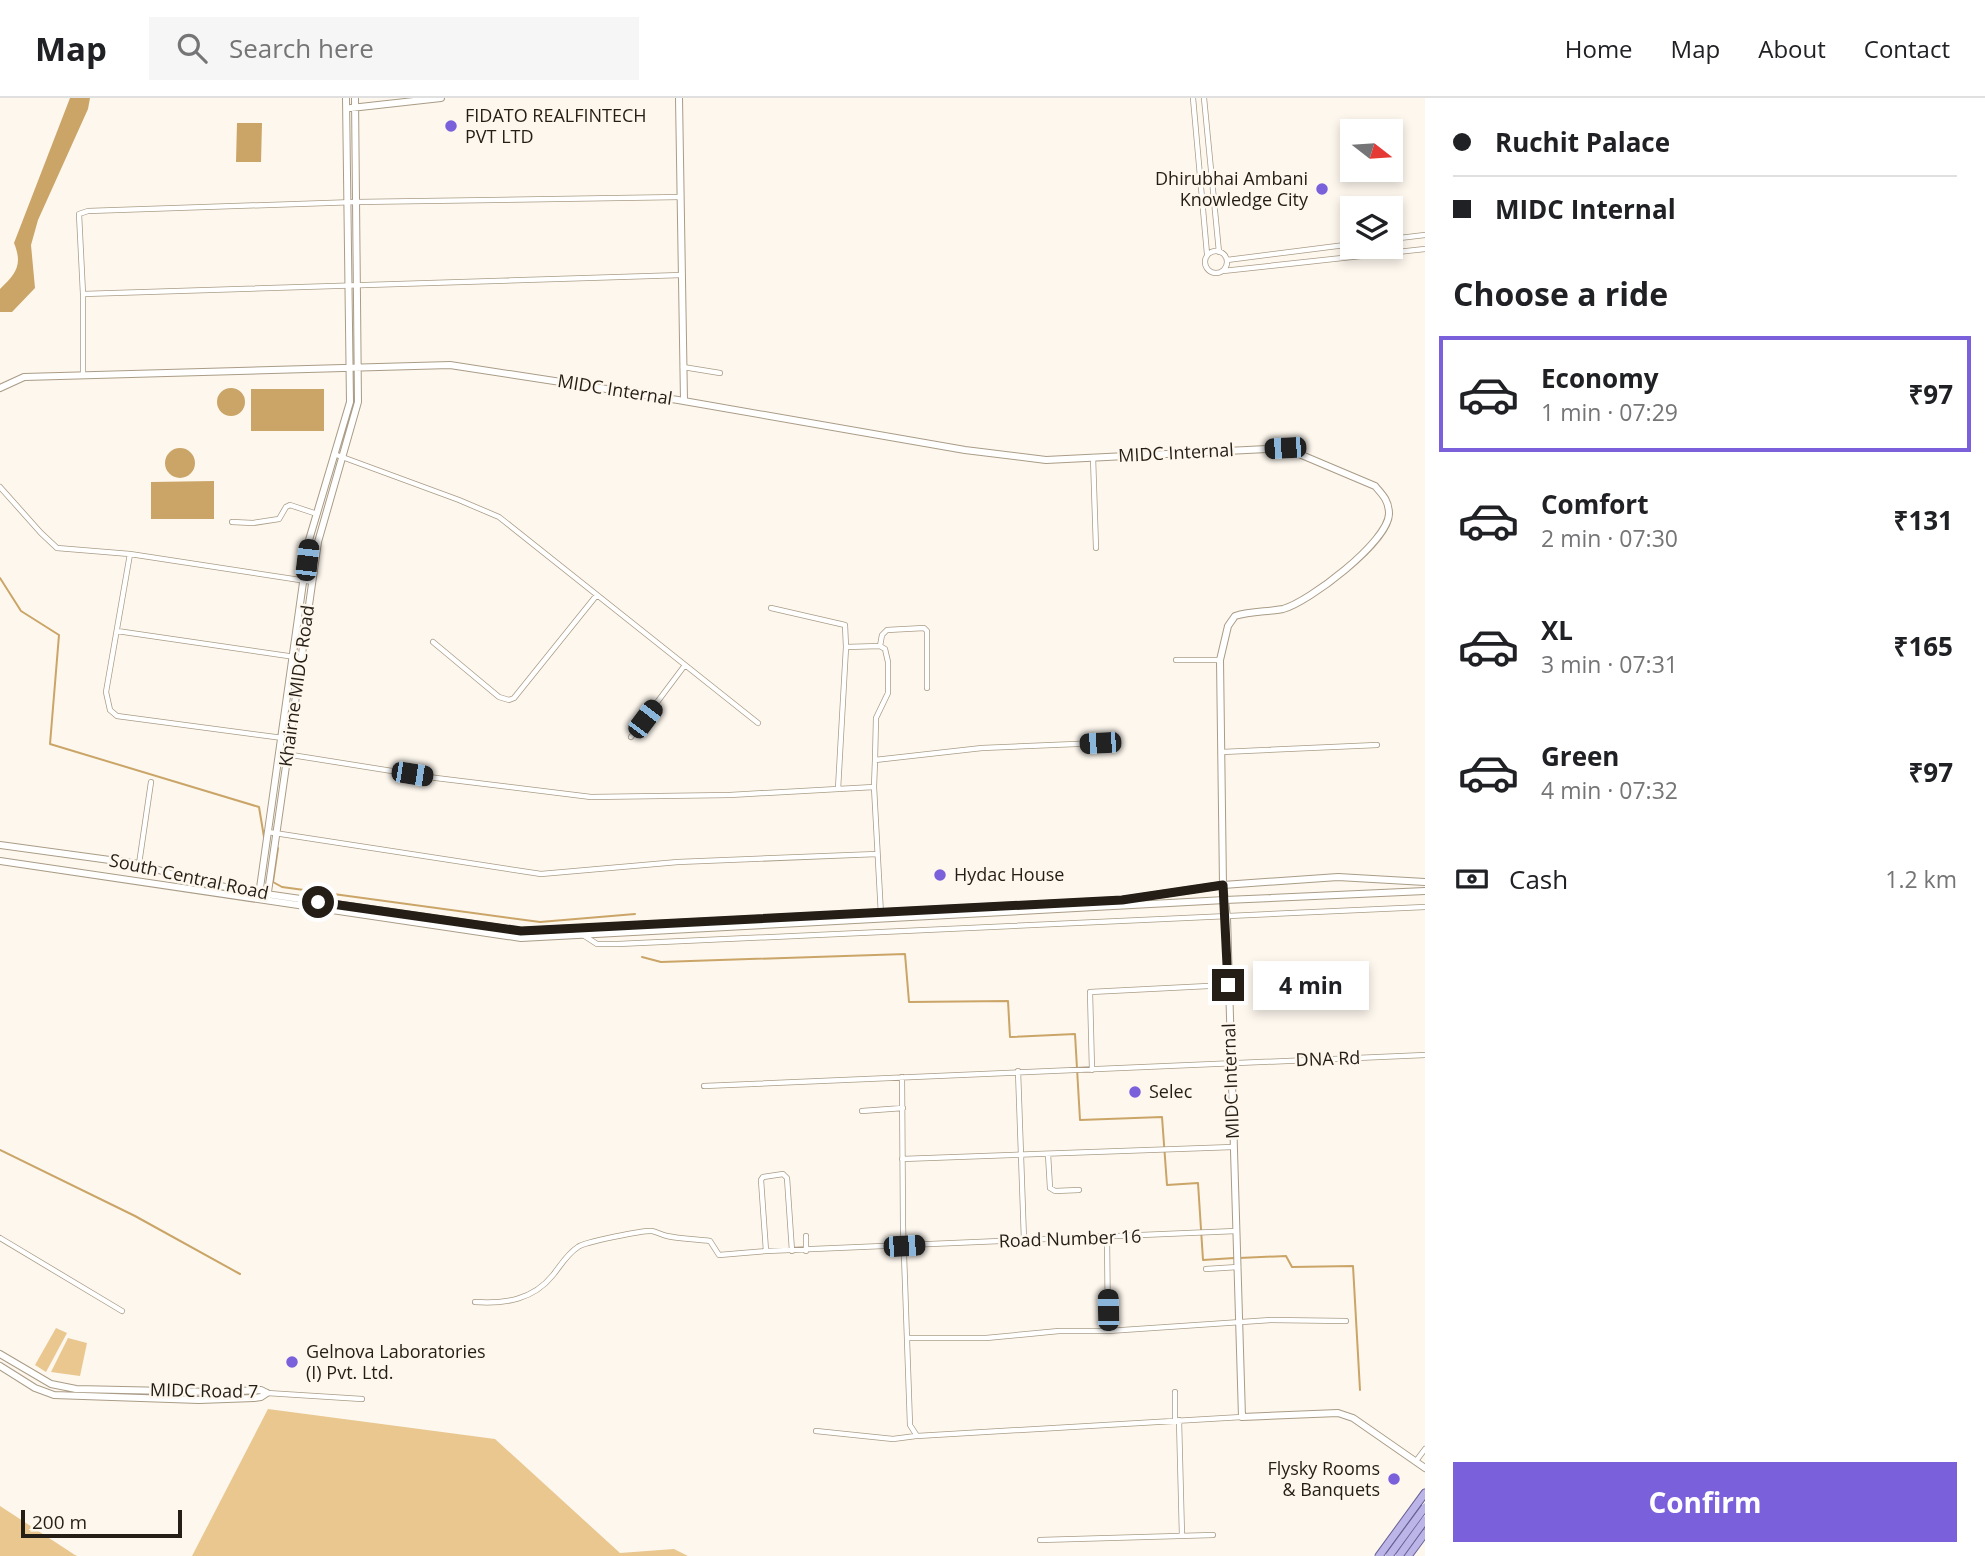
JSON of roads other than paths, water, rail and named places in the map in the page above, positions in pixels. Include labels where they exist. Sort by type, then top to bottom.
[{"type":"main road","name":"Khairne MIDC Road","points":[[259,897],[309,540],[349,402],[346,98]]},
{"type":"main road","name":"Khairne MIDC Road","points":[[267,898],[318,542],[358,402],[355,98]]},
{"type":"main road","points":[[346,108],[441,98]]},
{"type":"main road","points":[[679,98],[684,401]]},
{"type":"main road","name":"MIDC Internal","points":[[0,387],[24,377],[450,365],[684,401],[965,450],[1046,460],[1285,448],[1375,486],[1386,498],[1389,514],[1373,544],[1352,565],[1304,599],[1283,608],[1235,616],[1228,626],[1220,660],[1223,885],[1227,917],[1242,1416]]},
{"type":"main road","name":"South Central Road","points":[[0,845],[139,864],[259,897]]},
{"type":"main road","name":"South Central Road","points":[[0,861],[521,931],[1425,891]]},
{"type":"main road","name":"South Central Road","points":[[267,898],[520,938],[1122,900],[1223,885],[1338,877],[1425,882]]},
{"type":"main road","name":"MIDC Road 7","points":[[0,1354],[51,1384],[76,1389],[215,1392],[261,1390],[267,1393],[254,1398],[199,1400],[54,1395],[35,1388],[0,1366]]},
{"type":"main road","points":[[1242,1416],[1338,1413],[1353,1418],[1425,1468]]},
{"type":"main road","points":[[1379,1556],[1425,1493]]},
{"type":"main road","points":[[1389,1556],[1425,1507]]},
{"type":"main road","points":[[1398,1556],[1425,1520]]},
{"type":"main road","points":[[1410,1555],[1425,1533]]},
{"type":"street","points":[[1193,98],[1207,254],[1205,265],[1208,271],[1215,274],[1425,249]]},
{"type":"street","points":[[1204,98],[1219,252],[1227,260]]},
{"type":"street","points":[[83,375],[79,214],[88,211],[347,202],[681,197]]},
{"type":"street","points":[[1403,238],[1425,235]]},
{"type":"street","points":[[1227,260],[1340,246]]},
{"type":"street","points":[[1207,254],[1219,252]]},
{"type":"street","points":[[1223,271],[1227,260]]},
{"type":"street","points":[[83,294],[682,275]]},
{"type":"street","points":[[683,367],[720,373]]},
{"type":"street","points":[[334,454],[499,517],[758,723]]},
{"type":"street","points":[[1093,457],[1096,548]]},
{"type":"street","points":[[0,487],[57,548],[130,554],[313,582]]},
{"type":"street","points":[[232,522],[269,522],[279,519],[290,505],[317,514]]},
{"type":"street","points":[[130,554],[106,692],[110,710],[117,716],[290,739]]},
{"type":"street","points":[[433,642],[499,697],[509,700],[514,698],[596,596]]},
{"type":"street","points":[[771,608],[845,625],[838,789]]},
{"type":"street","points":[[880,646],[882,635],[887,630],[924,628],[927,631],[927,688]]},
{"type":"street","points":[[117,631],[302,658]]},
{"type":"street","points":[[846,647],[880,646],[887,653],[888,693],[876,718],[874,787],[881,915]]},
{"type":"street","points":[[1177,660],[1220,660]]},
{"type":"street","points":[[631,737],[685,664]]},
{"type":"street","points":[[875,760],[982,748],[1100,743]]},
{"type":"street","points":[[1222,752],[1377,745]]},
{"type":"street","points":[[279,753],[436,778],[591,796],[730,795],[874,787]]},
{"type":"street","points":[[139,864],[151,782]]},
{"type":"street","points":[[268,832],[541,874],[678,862],[877,854]]},
{"type":"street","points":[[582,934],[597,944],[618,944],[1425,907]]},
{"type":"street","points":[[1091,1070],[1090,992],[1228,985]]},
{"type":"street","name":"DNA Rd","points":[[704,1086],[1425,1055]]},
{"type":"street","points":[[1018,1071],[1024,1240]]},
{"type":"street","points":[[902,1077],[910,1425],[917,1436]]},
{"type":"street","points":[[862,1111],[902,1108]]},
{"type":"street","points":[[902,1159],[1233,1147]]},
{"type":"street","points":[[1048,1154],[1050,1188],[1055,1191],[1079,1190]]},
{"type":"street","points":[[765,1251],[761,1180],[763,1177],[783,1174],[787,1178],[792,1251]]},
{"type":"street","name":"Road Number 16","points":[[475,1302],[500,1304],[519,1299],[536,1291],[579,1246],[590,1241],[617,1238],[641,1231],[710,1241],[719,1255],[1236,1231]]},
{"type":"street","points":[[806,1236],[806,1251]]},
{"type":"street","points":[[1107,1237],[1108,1331]]},
{"type":"street","points":[[0,1238],[122,1311]]},
{"type":"street","points":[[1206,1269],[1239,1267]]},
{"type":"street","points":[[907,1338],[986,1338],[1069,1330],[1108,1331],[1270,1320],[1346,1321]]},
{"type":"street","points":[[1175,1392],[1182,1535]]},
{"type":"street","points":[[267,1393],[362,1399]]},
{"type":"street","points":[[816,1431],[893,1439],[1242,1416]]},
{"type":"street","points":[[1416,1461],[1425,1449]]},
{"type":"street","points":[[1040,1540],[1213,1535]]},
{"type":"street","points":[[1391,1539],[1410,1555]]},
{"type":"waterway","points":[[0,578],[21,611],[59,635],[50,744],[259,807],[264,837]]},
{"type":"waterway","points":[[278,848],[273,882],[282,887],[540,922],[635,914]]},
{"type":"waterway","points":[[642,957],[661,962],[905,954],[909,1002],[1008,1001],[1010,1037],[1075,1034],[1080,1120],[1162,1117],[1167,1185],[1198,1183],[1203,1260],[1234,1258]]},
{"type":"waterway","points":[[0,1150],[135,1216],[240,1274]]},
{"type":"waterway","points":[[1239,1258],[1286,1256],[1292,1267],[1353,1266],[1360,1390]]},
{"type":"place","name":"FIDATO REALFINTECH PVT LTD","points":[[451,126]]},
{"type":"place","name":"Dhirubhai Ambani Knowledge City","points":[[1322,189]]},
{"type":"place","name":"Hydac House","points":[[940,875]]},
{"type":"place","name":"Selec","points":[[1135,1092]]},
{"type":"place","name":"Gelnova Laboratories (I) Pvt. Ltd.","points":[[292,1362]]},
{"type":"place","name":"Flysky Rooms & Banquets","points":[[1394,1479]]}]
